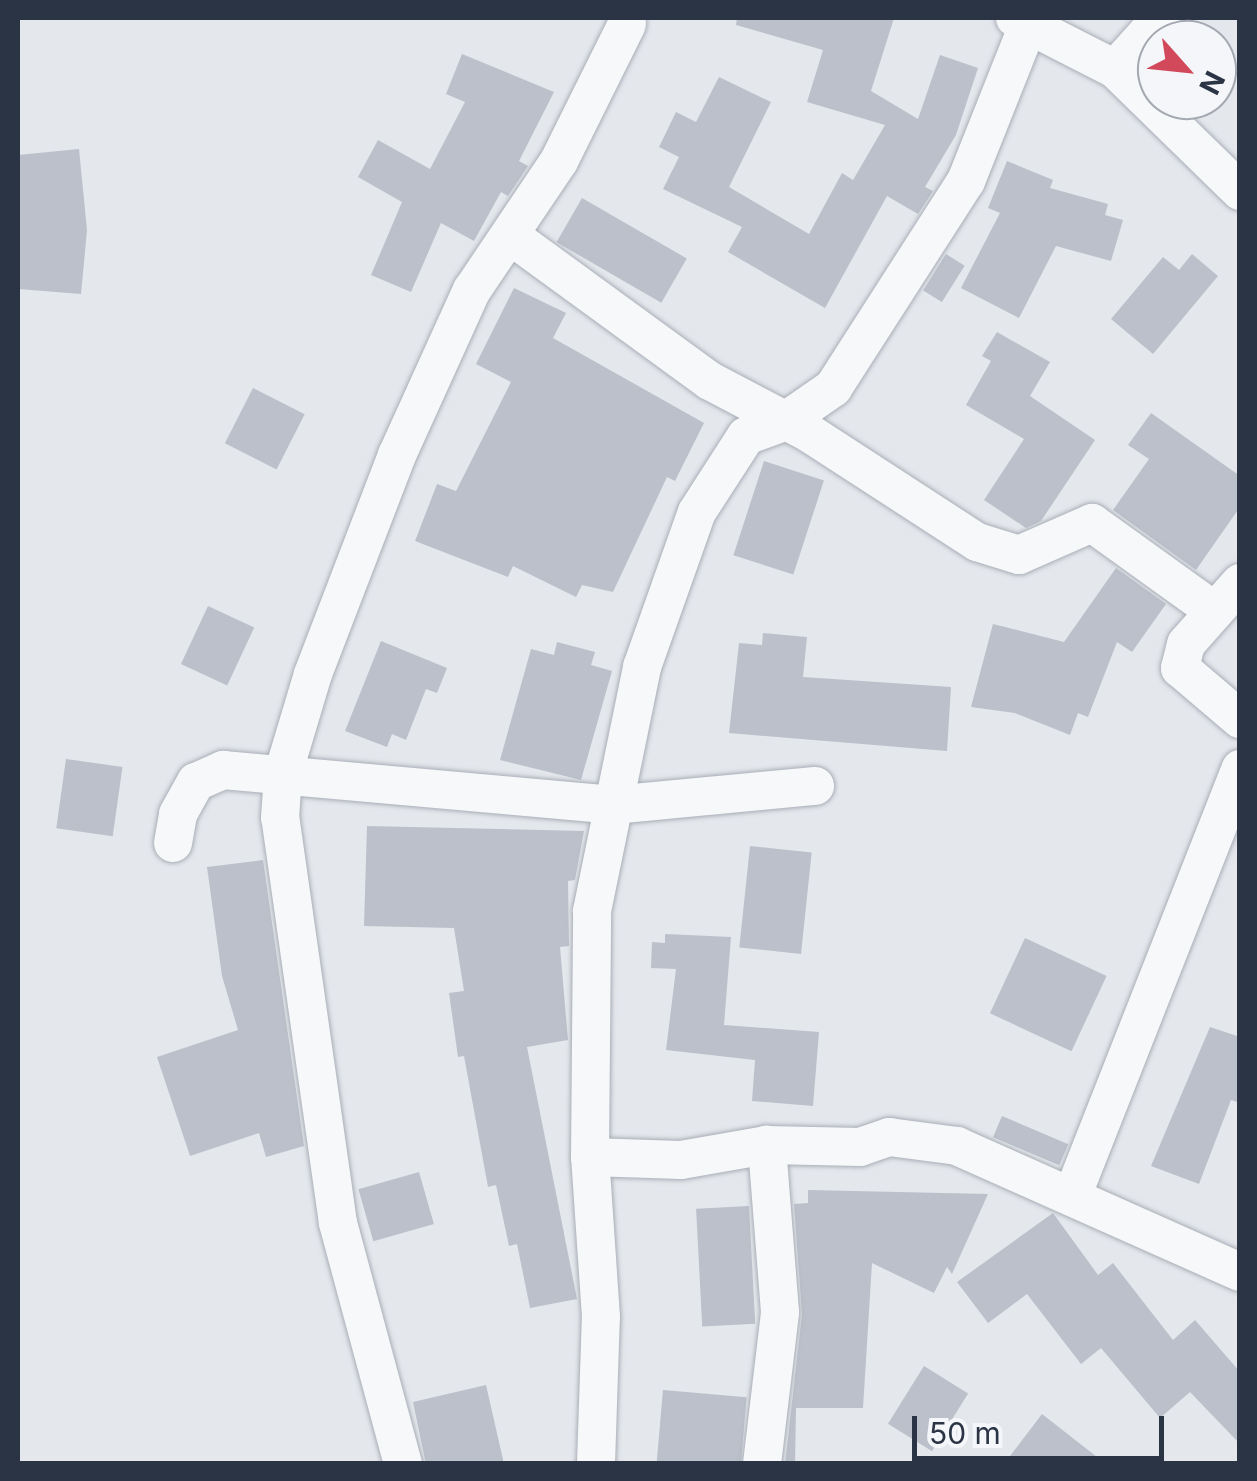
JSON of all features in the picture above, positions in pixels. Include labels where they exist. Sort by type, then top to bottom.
[{"type":"street","points":[[1115,70],[1161,18]]},
{"type":"street","points":[[596,1464],[601,1317],[590,1158],[592,911],[642,667],[697,512],[746,436],[784,422],[832,388],[921,256],[966,180],[1022,21],[1115,70],[1240,191]]},
{"type":"street","points":[[403,1464],[338,1224],[280,818],[283,774],[313,674],[397,455],[472,290],[559,161],[626,24]]},
{"type":"street","points":[[512,236],[710,380],[997,551],[1019,555],[1092,523],[1226,596],[1186,644],[1180,668],[1240,719]]},
{"type":"street","points":[[1072,1194],[1240,769]]},
{"type":"street","points":[[172,843],[178,814],[196,782],[222,770],[613,805],[814,786]]},
{"type":"street","points":[[590,1158],[680,1160],[768,1145],[860,1147],[889,1137],[957,1146],[1240,1272]]},
{"type":"street","points":[[762,1464],[780,1312],[768,1145]]},
{"type":"building","points":[[737,18],[894,18],[871,91],[918,119],[940,55],[978,68],[956,135],[925,187],[933,191],[918,214],[887,196],[825,308],[728,252],[742,227],[663,189],[679,157],[659,147],[676,112],[696,122],[719,77],[771,102],[729,187],[809,234],[842,173],[853,180],[885,125],[807,102],[823,50],[736,25]]},
{"type":"building","points":[[462,54],[554,92],[519,161],[528,166],[508,196],[501,192],[474,241],[441,223],[411,292],[371,275],[402,202],[358,177],[378,140],[430,169],[465,102],[446,94]]},
{"type":"building","points":[[79,149],[87,230],[81,294],[18,289],[18,155]]},
{"type":"building","points":[[1007,161],[1053,180],[1050,188],[1108,204],[1105,215],[1123,220],[1111,261],[1056,246],[1019,318],[961,288],[1000,213],[988,208]]},
{"type":"building","points":[[582,198],[687,258],[661,303],[556,242]]},
{"type":"building","points":[[946,254],[965,266],[942,302],[923,290]]},
{"type":"building","points":[[1192,254],[1218,276],[1153,354],[1111,319],[1163,257],[1179,270]]},
{"type":"building","points":[[514,288],[566,313],[553,338],[704,423],[675,481],[667,477],[613,592],[582,585],[576,597],[513,566],[508,577],[415,541],[437,484],[456,491],[511,382],[476,364]]},
{"type":"building","points":[[997,332],[1050,362],[1030,396],[1095,440],[1041,521],[1026,528],[984,500],[1024,439],[966,405],[991,361],[982,356]]},
{"type":"building","points":[[253,388],[305,414],[277,470],[225,443]]},
{"type":"building","points":[[1151,413],[1240,476],[1240,507],[1196,570],[1113,510],[1149,459],[1128,445]]},
{"type":"building","points":[[764,461],[824,480],[793,575],[733,555]]},
{"type":"building","points":[[1116,568],[1166,604],[1132,652],[1117,642],[1088,717],[1078,713],[1070,735],[1015,713],[971,707],[993,624],[1064,642]]},
{"type":"building","points":[[208,606],[254,628],[227,686],[181,664]]},
{"type":"building","points":[[763,633],[807,637],[803,677],[951,687],[947,751],[729,733],[739,643],[762,645]]},
{"type":"building","points":[[381,641],[447,668],[437,693],[426,689],[406,740],[392,734],[387,747],[345,731]]},
{"type":"building","points":[[557,642],[595,652],[591,665],[612,671],[581,780],[500,760],[531,649],[554,655]]},
{"type":"building","points":[[66,759],[122,767],[113,836],[56,828]]},
{"type":"building","points":[[367,826],[584,831],[575,880],[568,881],[569,946],[560,947],[568,1040],[527,1047],[577,1299],[530,1308],[517,1244],[509,1246],[496,1185],[488,1187],[464,1056],[458,1057],[449,993],[464,991],[454,928],[364,926]]},
{"type":"building","points":[[750,846],[812,852],[801,954],[739,947]]},
{"type":"building","points":[[263,860],[304,1146],[266,1157],[259,1133],[190,1156],[157,1057],[238,1030],[222,976],[207,867]]},
{"type":"building","points":[[665,934],[731,937],[724,1025],[819,1032],[813,1106],[752,1101],[755,1060],[666,1050],[676,969],[651,968],[652,942],[665,943]]},
{"type":"building","points":[[1025,938],[1107,976],[1071,1051],[990,1013]]},
{"type":"building","points":[[1210,1027],[1240,1037],[1240,1103],[1231,1100],[1199,1184],[1151,1166]]},
{"type":"building","points":[[1002,1116],[1068,1144],[1059,1165],[993,1137]]},
{"type":"building","points":[[419,1172],[434,1224],[373,1241],[358,1189]]},
{"type":"building","points":[[808,1190],[988,1194],[952,1274],[947,1267],[934,1293],[872,1263],[863,1408],[796,1408],[795,1464],[785,1464],[802,1314],[794,1204],[808,1203]]},
{"type":"building","points":[[749,1206],[755,1324],[702,1327],[696,1209]]},
{"type":"building","points":[[1053,1213],[1098,1275],[1113,1263],[1173,1340],[1195,1320],[1240,1372],[1240,1444],[1190,1392],[1160,1418],[1101,1348],[1081,1364],[1027,1294],[988,1323],[957,1282]]},
{"type":"building","points":[[924,1366],[968,1394],[932,1451],[888,1424]]},
{"type":"building","points":[[486,1385],[504,1464],[426,1464],[413,1402]]},
{"type":"building","points":[[663,1390],[747,1397],[741,1464],[657,1464]]},
{"type":"building","points":[[1042,1414],[1106,1464],[1004,1464]]}]
